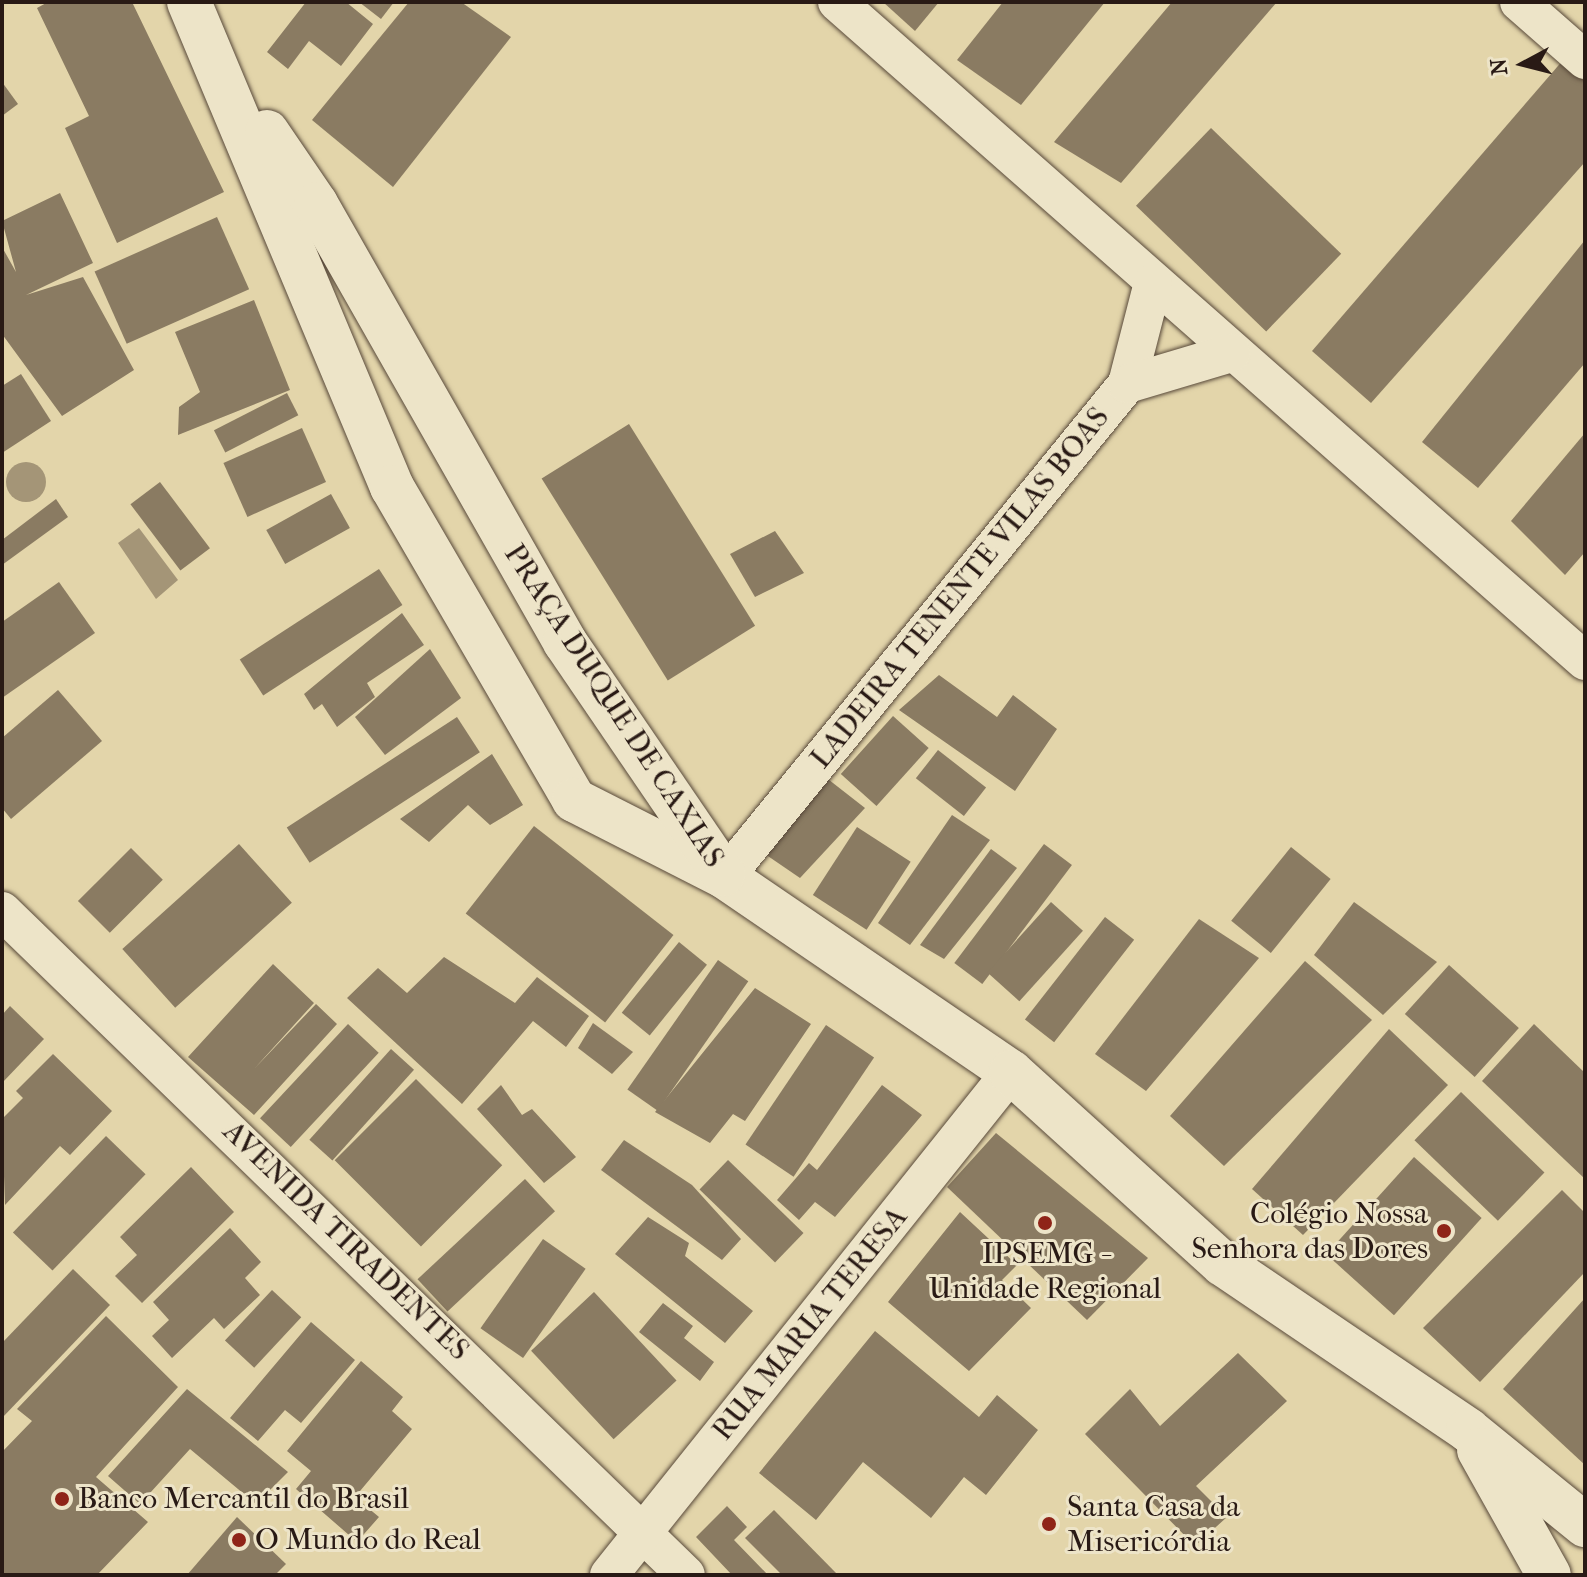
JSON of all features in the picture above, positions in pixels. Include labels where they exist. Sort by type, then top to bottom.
[{"type":"main road","points":[[189,2],[218,61]]},
{"type":"main road","name":"PRAÇA DUQUE DE CAXIAS","points":[[218,61],[392,487],[574,800],[725,877]]},
{"type":"main road","name":"PRAÇA DUQUE DE CAXIAS","points":[[218,61],[316,204],[565,642],[725,877]]},
{"type":"main road","points":[[725,877],[1011,1072],[1223,1264],[1468,1430],[1585,1525]]},
{"type":"main road","points":[[1468,1430],[1549,1575]]},
{"type":"street","points":[[837,2],[1231,353],[1585,661]]},
{"type":"street","points":[[1519,2],[1585,60]]},
{"type":"street","points":[[1127,384],[1153,283]]},
{"type":"street","name":"LADEIRA TENENTE VILAS BOAS","points":[[725,877],[1127,384],[1231,353]]},
{"type":"street","name":"AVENIDA TIRADENTES","points":[[2,911],[686,1575]]},
{"type":"street","name":"RUA MARIA TERESA","points":[[609,1575],[1011,1072]]},
{"type":"shaded area","points":[[26,462],[40,468],[46,482],[40,496],[26,502],[12,496],[6,482],[12,468]]},
{"type":"shaded area","points":[[139,528],[178,580],[156,599],[118,543]]},
{"type":"building","points":[[48,2],[132,2],[224,192],[117,243],[65,128],[89,116],[37,8]]},
{"type":"building","points":[[306,2],[346,2],[373,24],[341,66],[309,41],[288,69],[267,52]]},
{"type":"building","points":[[359,2],[394,2],[381,19]]},
{"type":"building","points":[[409,2],[461,2],[511,37],[393,187],[312,120]]},
{"type":"building","points":[[883,2],[939,2],[915,31]]},
{"type":"building","points":[[1003,2],[1105,2],[1021,105],[957,60]]},
{"type":"building","points":[[1172,2],[1277,2],[1121,183],[1054,142]]},
{"type":"building","points":[[1564,59],[1585,82],[1585,162],[1371,403],[1312,351]]},
{"type":"building","points":[[2,82],[18,104],[2,116]]},
{"type":"building","points":[[1211,128],[1341,254],[1266,331],[1136,206]]},
{"type":"building","points":[[60,193],[93,263],[26,295],[83,277],[134,370],[62,416],[2,334],[2,247],[16,272],[2,221]]},
{"type":"building","points":[[217,217],[249,289],[127,344],[95,272]]},
{"type":"building","points":[[1585,240],[1585,363],[1478,488],[1422,442]]},
{"type":"building","points":[[254,300],[290,390],[178,435],[179,407],[200,392],[175,332]]},
{"type":"building","points":[[21,374],[51,421],[2,453],[2,386]]},
{"type":"building","points":[[287,393],[298,415],[225,453],[214,430]]},
{"type":"building","points":[[629,424],[755,626],[668,680],[542,479]]},
{"type":"building","points":[[302,428],[326,482],[247,517],[223,463]]},
{"type":"building","points":[[1585,433],[1585,552],[1565,575],[1511,521]]},
{"type":"building","points":[[160,482],[210,548],[180,571],[130,504]]},
{"type":"building","points":[[331,494],[350,528],[285,564],[266,530]]},
{"type":"building","points":[[56,499],[68,517],[2,565],[2,540]]},
{"type":"building","points":[[775,531],[804,573],[755,597],[730,554]]},
{"type":"building","points":[[379,569],[402,605],[263,695],[240,659]]},
{"type":"building","points":[[59,582],[95,633],[2,698],[2,622]]},
{"type":"building","points":[[402,613],[424,645],[367,683],[375,697],[337,727],[322,704],[314,710],[304,694]]},
{"type":"building","points":[[430,649],[461,698],[385,755],[355,717]]},
{"type":"building","points":[[939,675],[997,717],[1013,695],[1057,729],[1015,791],[899,710]]},
{"type":"building","points":[[58,690],[102,741],[11,819],[2,808],[2,738]]},
{"type":"building","points":[[893,716],[929,748],[876,806],[841,774]]},
{"type":"building","points":[[457,717],[480,752],[310,863],[287,828]]},
{"type":"building","points":[[938,750],[986,788],[964,816],[916,778]]},
{"type":"building","points":[[492,754],[523,805],[490,825],[468,805],[429,842],[400,819]]},
{"type":"building","points":[[824,776],[865,808],[800,878],[762,852]]},
{"type":"building","points":[[952,815],[990,840],[910,945],[878,923]]},
{"type":"building","points":[[534,826],[673,935],[605,1022],[466,913]]},
{"type":"building","points":[[857,827],[911,862],[867,930],[813,895]]},
{"type":"building","points":[[239,844],[292,903],[175,1008],[122,949]]},
{"type":"building","points":[[1044,844],[1072,865],[982,984],[954,963]]},
{"type":"building","points":[[1291,847],[1331,879],[1271,953],[1231,921]]},
{"type":"building","points":[[131,848],[163,880],[110,933],[78,901]]},
{"type":"building","points":[[991,849],[1017,868],[944,959],[920,945]]},
{"type":"building","points":[[1051,902],[1083,931],[1019,1001],[987,973]]},
{"type":"building","points":[[1354,902],[1437,962],[1383,1015],[1314,955]]},
{"type":"building","points":[[1105,917],[1134,940],[1054,1042],[1025,1019]]},
{"type":"building","points":[[1199,919],[1259,958],[1146,1091],[1095,1054]]},
{"type":"building","points":[[679,942],[707,965],[650,1035],[622,1013]]},
{"type":"building","points":[[444,957],[515,1003],[537,977],[589,1016],[566,1047],[533,1021],[462,1104],[347,998],[378,968],[407,993]]},
{"type":"building","points":[[718,960],[748,981],[658,1111],[627,1089]]},
{"type":"building","points":[[1305,961],[1372,1020],[1224,1166],[1170,1116]]},
{"type":"building","points":[[273,964],[314,1003],[253,1070],[316,1004],[337,1024],[254,1115],[188,1057]]},
{"type":"building","points":[[1449,965],[1519,1028],[1475,1077],[1405,1014]]},
{"type":"building","points":[[755,988],[811,1024],[745,1121],[733,1114],[710,1143],[655,1112]]},
{"type":"building","points":[[10,1006],[44,1039],[2,1083],[2,1015]]},
{"type":"building","points":[[593,1023],[633,1052],[612,1074],[578,1048]]},
{"type":"building","points":[[348,1024],[379,1053],[291,1147],[260,1118]]},
{"type":"building","points":[[1534,1024],[1585,1073],[1585,1179],[1482,1081]]},
{"type":"building","points":[[826,1025],[874,1057],[794,1177],[745,1144]]},
{"type":"building","points":[[1389,1029],[1448,1085],[1303,1235],[1252,1189]]},
{"type":"building","points":[[391,1049],[414,1070],[332,1160],[309,1140]]},
{"type":"building","points":[[53,1054],[112,1111],[70,1155],[60,1146],[5,1205],[2,1119],[23,1098],[16,1091]]},
{"type":"building","points":[[416,1079],[502,1165],[421,1247],[335,1160]]},
{"type":"building","points":[[501,1085],[522,1115],[532,1109],[576,1157],[544,1183],[477,1109]]},
{"type":"building","points":[[882,1085],[922,1115],[835,1217],[815,1202],[799,1220],[777,1200],[809,1163],[817,1170]]},
{"type":"building","points":[[1461,1092],[1544,1173],[1498,1221],[1414,1140]]},
{"type":"building","name":"IPSEMG - Unidade Regional","points":[[996,1133],[1148,1258],[1087,1320],[947,1187]]},
{"type":"building","points":[[106,1136],[146,1174],[52,1271],[13,1232]]},
{"type":"building","points":[[624,1140],[692,1185],[741,1239],[722,1260],[601,1170]]},
{"type":"building","points":[[1414,1157],[1482,1218],[1394,1315],[1326,1254]]},
{"type":"building","points":[[728,1160],[804,1233],[775,1262],[700,1189]]},
{"type":"building","points":[[191,1167],[234,1212],[142,1303],[115,1276],[137,1255],[120,1237]]},
{"type":"building","points":[[525,1179],[555,1211],[447,1311],[417,1279]]},
{"type":"building","points":[[1562,1190],[1585,1213],[1585,1272],[1480,1382],[1423,1328]]},
{"type":"building","points":[[960,1212],[1017,1265],[1002,1280],[1031,1308],[969,1371],[888,1302]]},
{"type":"building","points":[[648,1217],[689,1243],[685,1256],[753,1311],[725,1343],[615,1254]]},
{"type":"building","points":[[230,1228],[261,1262],[245,1278],[260,1295],[224,1329],[214,1318],[172,1358],[152,1336],[169,1320],[153,1302]]},
{"type":"building","points":[[543,1239],[586,1269],[523,1358],[480,1328]]},
{"type":"building","points":[[73,1269],[110,1305],[2,1418],[2,1343]]},
{"type":"building","points":[[272,1290],[301,1317],[254,1368],[225,1340]]},
{"type":"building","points":[[594,1292],[677,1380],[614,1439],[531,1351]]},
{"type":"building","points":[[1585,1298],[1585,1465],[1503,1389]]},
{"type":"building","points":[[663,1303],[693,1326],[684,1338],[714,1362],[700,1381],[639,1332]]},
{"type":"building","points":[[106,1316],[178,1387],[96,1477],[148,1522],[97,1575],[2,1575],[2,1452],[32,1421],[17,1409]]},
{"type":"building","points":[[311,1322],[355,1360],[301,1423],[285,1410],[258,1441],[230,1418]]},
{"type":"building","points":[[875,1331],[979,1417],[997,1395],[1038,1430],[986,1495],[964,1477],[931,1518],[863,1462],[816,1520],[759,1473]]},
{"type":"building","points":[[1238,1353],[1287,1401],[1196,1486],[1227,1517],[1195,1546],[1085,1434],[1130,1389],[1160,1426]]},
{"type":"building","points":[[361,1361],[403,1397],[392,1411],[412,1429],[355,1497],[379,1517],[357,1542],[296,1489],[311,1471],[287,1451]]},
{"type":"building","points":[[187,1389],[288,1472],[256,1504],[190,1449],[140,1504],[108,1476]]},
{"type":"building","points":[[727,1506],[747,1527],[734,1540],[768,1575],[732,1575],[696,1537]]},
{"type":"building","points":[[774,1510],[838,1575],[782,1575],[745,1538]]},
{"type":"building","name":"O Mundo do Real","points":[[237,1517],[286,1564],[275,1575],[187,1575]]},
{"type":"place","name":"IPSEMG - Unidade Regional","points":[[1045,1223]]},
{"type":"place","name":"Colégio Nossa Senhora das Dores","points":[[1444,1231]]},
{"type":"place","name":"Banco Mercantil do Brasil","points":[[62,1499]]},
{"type":"place","name":"Santa Casa da Misericórdia","points":[[1049,1524]]},
{"type":"place","name":"O Mundo do Real","points":[[239,1540]]}]
